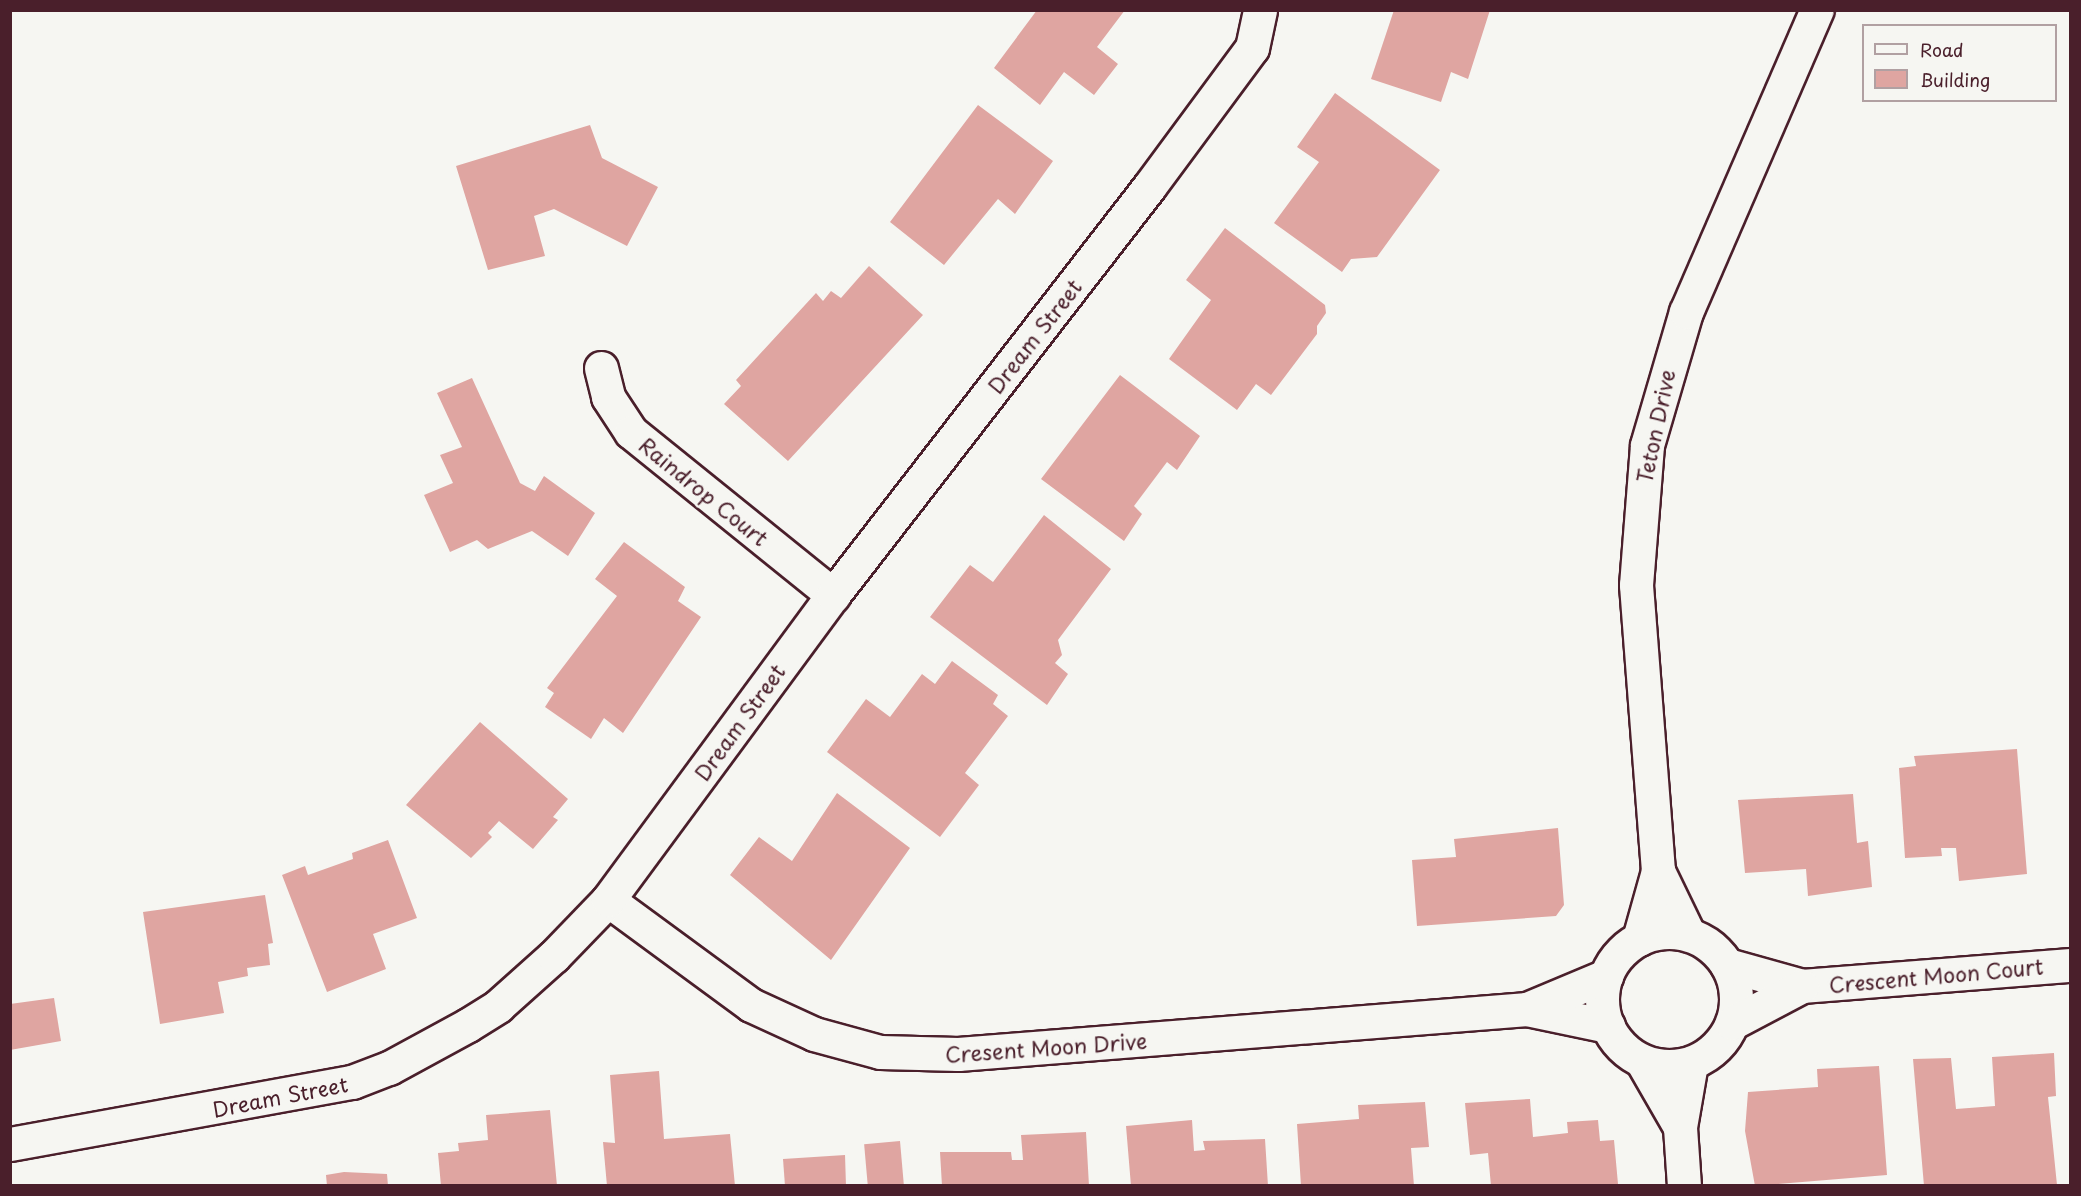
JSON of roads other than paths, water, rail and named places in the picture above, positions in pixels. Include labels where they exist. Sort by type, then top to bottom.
[{"type":"street","name":"Dream Street","points":[[10,1144],[311,1093],[389,1068],[498,1006],[608,900],[832,595],[1252,48],[1260,10]]},
{"type":"street","name":"Teton Drive","points":[[1639,939],[1658,871],[1636,585],[1643,464],[1686,312],[1817,10]]},
{"type":"street","name":"Raindrop Court","points":[[601,368],[608,397],[632,432],[832,595]]},
{"type":"street","name":"Teton Drive","points":[[1658,871],[1689,935]]},
{"type":"street","name":"Cresent Moon Drive","points":[[608,900],[751,1005],[814,1034],[880,1052],[970,1054],[1527,1009],[1608,1026]]},
{"type":"street","points":[[1663,932],[1689,935],[1711,947],[1727,965],[1736,992],[1732,1023],[1719,1044],[1691,1063],[1666,1067],[1642,1061],[1622,1047],[1608,1026],[1602,1001],[1606,976],[1619,955],[1639,939],[1663,932]]},
{"type":"street","name":"Crescent Moon Court","points":[[1727,965],[1802,986],[2070,965]]},
{"type":"street","name":"Cresent Moon Drive","points":[[1527,1009],[1606,976]]},
{"type":"street","name":"Crescent Moon Court","points":[[1732,1023],[1802,986]]},
{"type":"street","points":[[1642,1061],[1680,1127]]},
{"type":"street","points":[[1684,1185],[1680,1127],[1691,1063]]}]
